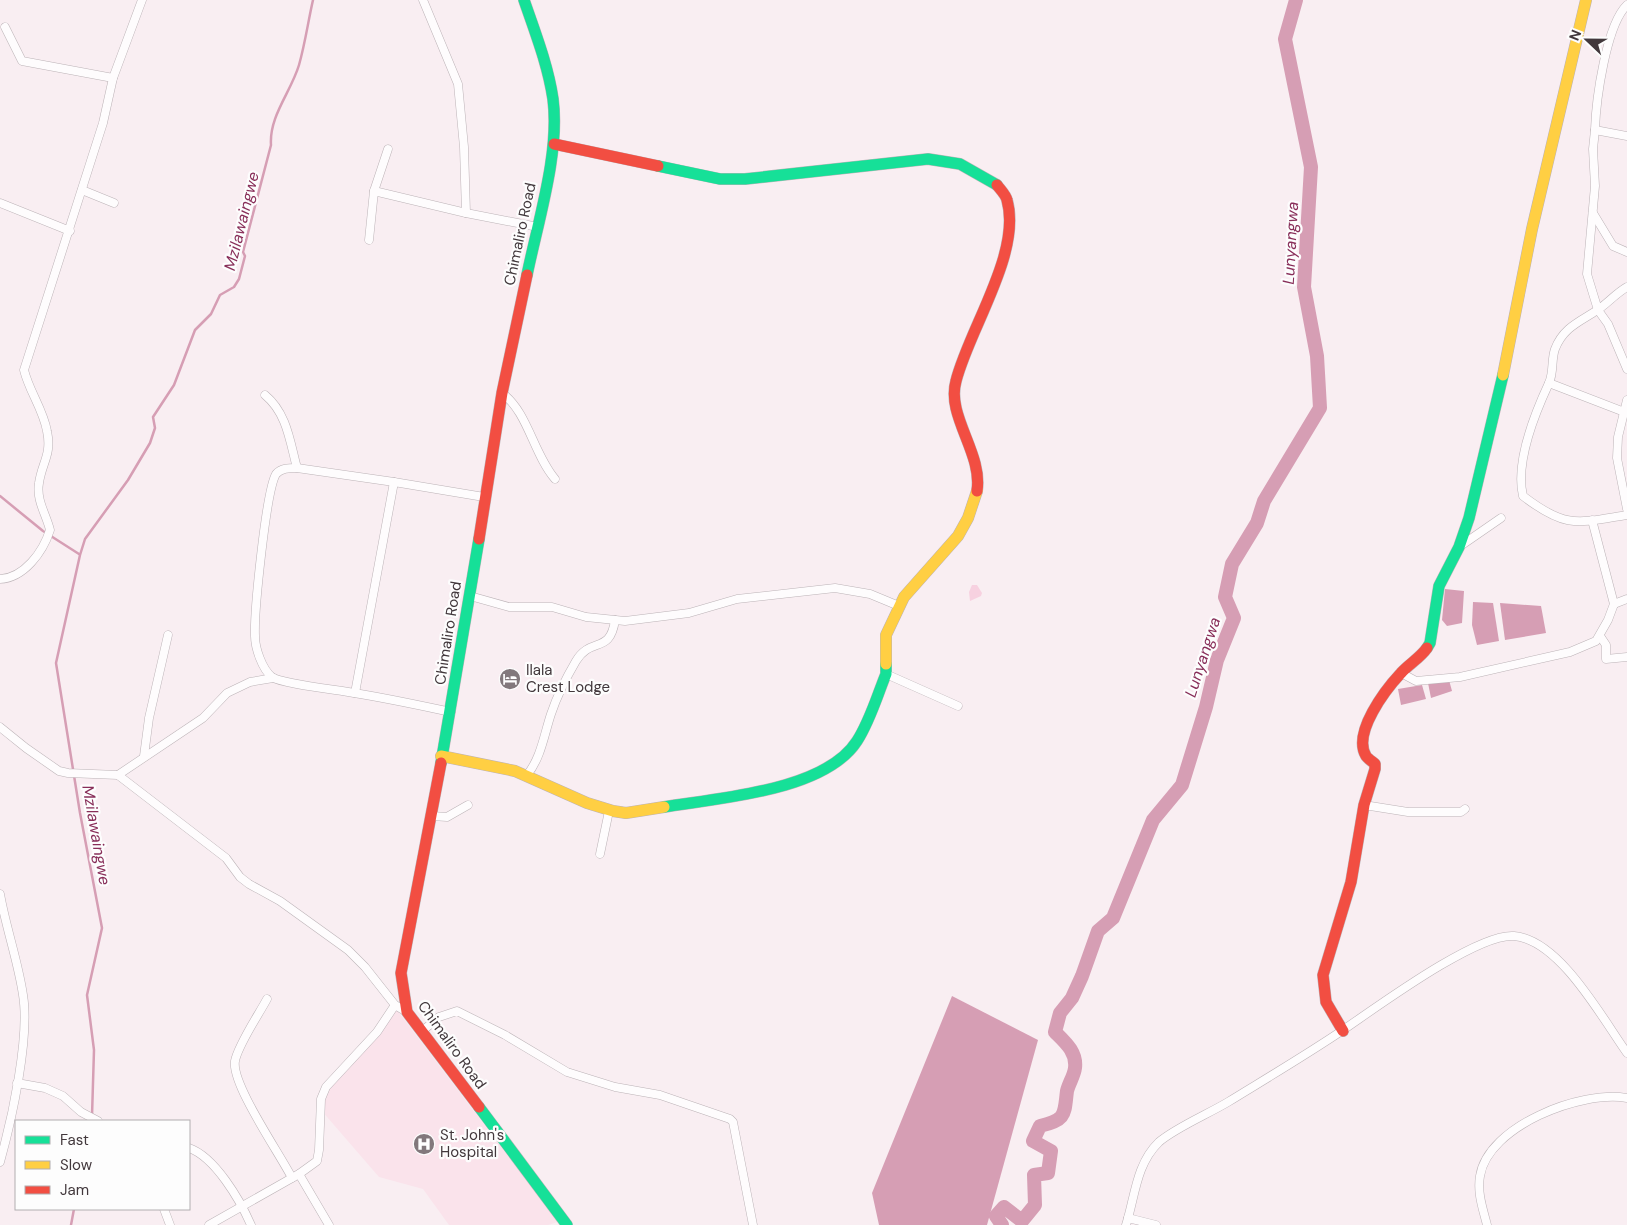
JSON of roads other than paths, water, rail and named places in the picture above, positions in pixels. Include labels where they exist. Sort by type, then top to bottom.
[{"type":"street","points":[[0,586],[4,579],[34,560],[48,534],[38,493],[48,448],[47,431],[24,370],[70,231],[103,123],[114,78],[142,0]]},
{"type":"street","points":[[423,0],[458,84],[464,147],[466,213]]},
{"type":"street","name":"Chimaliro Road","points":[[524,0],[547,68],[553,100],[554,144],[502,393],[451,712],[441,756],[432,816],[401,973],[403,994],[408,1012],[421,1032],[567,1225]]},
{"type":"street","points":[[1343,1031],[1326,1002],[1323,974],[1351,882],[1364,805],[1376,766],[1365,752],[1363,740],[1380,699],[1401,673],[1425,651],[1430,643],[1439,586],[1460,547],[1469,518],[1503,378],[1532,229],[1586,0]]},
{"type":"street","points":[[1627,5],[1621,11],[1598,84],[1593,213],[1587,274],[1598,310],[1608,324],[1627,369]]},
{"type":"street","points":[[5,27],[22,61],[114,78]]},
{"type":"street","points":[[1595,130],[1627,136]]},
{"type":"street","points":[[441,756],[493,765],[527,775],[609,811],[626,813],[734,796],[803,780],[828,769],[844,756],[857,741],[872,710],[886,674],[886,635],[904,597],[965,527],[978,493],[980,477],[954,401],[955,382],[1008,247],[1009,214],[1007,200],[997,185],[981,174],[960,164],[928,159],[745,179],[720,179],[554,144]]},
{"type":"street","points":[[369,240],[374,191],[388,148]]},
{"type":"street","points":[[82,190],[114,204]]},
{"type":"street","points":[[374,191],[466,213],[538,226]]},
{"type":"street","points":[[0,203],[70,231]]},
{"type":"street","points":[[1593,213],[1613,246],[1627,252]]},
{"type":"street","points":[[1627,287],[1608,300],[1598,310],[1576,321],[1562,336],[1553,356],[1553,372],[1536,416],[1523,462],[1521,486],[1524,496],[1549,514],[1573,523],[1627,515]]},
{"type":"street","points":[[1549,383],[1626,412]]},
{"type":"street","points":[[502,393],[517,406],[538,455],[555,479]]},
{"type":"street","points":[[265,395],[275,403],[282,414],[297,468]]},
{"type":"street","points":[[1627,400],[1626,412],[1618,437],[1617,458],[1627,508]]},
{"type":"street","points":[[274,678],[260,658],[255,637],[262,554],[277,473],[286,468],[297,468],[394,482],[484,498]]},
{"type":"street","points":[[355,693],[394,482]]},
{"type":"street","points":[[1460,547],[1501,518]]},
{"type":"street","points":[[1401,673],[1416,681],[1460,677],[1570,652],[1588,645],[1600,636],[1614,604],[1592,520]]},
{"type":"street","points":[[470,596],[509,607],[552,607],[586,617],[630,621],[689,613],[737,599],[835,588],[870,594],[900,606]]},
{"type":"street","points":[[1614,604],[1627,599]]},
{"type":"street","points":[[527,775],[538,756],[558,694],[576,662],[584,650],[608,640],[613,633],[615,620]]},
{"type":"street","points":[[144,756],[149,718],[168,636]]},
{"type":"street","points":[[1600,636],[1606,645],[1606,659],[1627,657]]},
{"type":"street","points":[[886,674],[958,706]]},
{"type":"street","points":[[118,775],[144,756],[163,747],[203,718],[227,693],[250,682],[274,678],[451,712]]},
{"type":"street","points":[[0,727],[32,753],[59,771],[68,774],[118,775],[226,858],[244,881],[280,901],[348,950],[395,1005],[408,1012]]},
{"type":"street","points":[[432,816],[448,817],[468,805]]},
{"type":"street","points":[[1364,805],[1408,812],[1459,812],[1464,809]]},
{"type":"street","points":[[600,854],[609,811]]},
{"type":"street","points":[[0,894],[24,997],[24,1032],[17,1083],[0,1162]]},
{"type":"street","points":[[1156,1225],[1127,1222],[1141,1167],[1160,1141],[1226,1104],[1343,1031],[1410,984],[1477,946],[1501,937],[1515,936],[1546,948],[1565,967],[1627,1052]]},
{"type":"street","points":[[267,999],[237,1054],[235,1068],[241,1088],[295,1176],[329,1225]]},
{"type":"street","points":[[209,1225],[295,1176],[317,1161],[321,1099],[326,1087],[377,1032],[395,1005]]},
{"type":"street","points":[[421,1032],[439,1017],[457,1011],[505,1035],[567,1072],[615,1087],[660,1095],[730,1120],[733,1122],[752,1225]]},
{"type":"street","points":[[17,1083],[45,1088],[57,1093],[97,1120]]},
{"type":"street","points":[[1487,1225],[1479,1191],[1480,1176],[1492,1147],[1523,1123],[1569,1105],[1586,1100],[1627,1098]]},
{"type":"street","points":[[190,1149],[207,1158],[243,1206],[251,1225]]},
{"type":"street","points":[[164,1210],[170,1225]]},
{"type":"waterway","name":"Mzilawaingwe","points":[[92,1116],[94,1050],[87,995],[102,928],[80,813],[56,663],[85,539],[128,480],[150,443],[155,428],[153,417],[174,385],[195,330],[211,314],[220,295],[234,287],[239,279],[245,256],[243,252],[271,145],[273,124],[299,65],[313,0]]},
{"type":"waterway","name":"Lunyangwa","points":[[1002,1225],[996,1216],[1004,1207],[1022,1221],[1035,1205],[1034,1175],[1048,1173],[1051,1151],[1033,1141],[1040,1126],[1049,1124],[1063,1115],[1067,1091],[1075,1068],[1072,1052],[1055,1032],[1060,1013],[1072,998],[1098,931],[1113,918],[1153,820],[1182,785],[1206,707],[1217,660],[1234,618],[1225,597],[1232,564],[1257,523],[1264,501],[1320,408],[1317,356],[1304,287],[1311,167],[1285,39],[1296,0]]},
{"type":"waterway","name":"Mzilawaingwe","points":[[0,496],[43,531],[79,554]]},
{"type":"waterway","name":"Mzilawaingwe","points":[[71,1225],[74,1210]]},
{"type":"place","name":"Ilala Crest Lodge","points":[[510,679]]},
{"type":"place","name":"St. John's Hospital","points":[[424,1144]]}]
